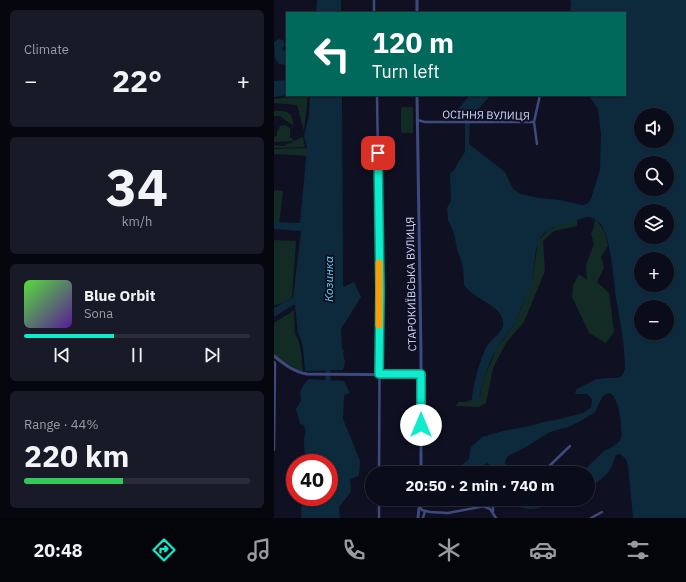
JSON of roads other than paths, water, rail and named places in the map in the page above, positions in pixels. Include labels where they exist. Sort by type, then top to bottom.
[{"type":"street","points":[[374,0],[374,12]]},
{"type":"street","points":[[417,0],[417,12]]},
{"type":"street","points":[[377,96],[380,284],[379,466]]},
{"type":"street","name":"СТАРОКИЇВСЬКА ВУЛИЦЯ","points":[[417,96],[421,466]]},
{"type":"street","points":[[534,122],[540,96]]},
{"type":"street","name":"ОСІННЯ ВУЛИЦЯ","points":[[417,120],[424,122],[534,122],[537,144]]},
{"type":"street","points":[[274,450],[275,359],[299,373],[307,374],[421,374]]},
{"type":"street","points":[[549,466],[570,446]]},
{"type":"street","points":[[379,506],[379,518]]},
{"type":"street","points":[[418,518],[420,507],[425,511],[448,513],[487,506]]},
{"type":"street","points":[[493,513],[494,506]]},
{"type":"street","points":[[478,507],[486,507],[496,518]]},
{"type":"street","points":[[423,518],[425,511]]},
{"type":"street","points":[[591,518],[602,512]]},
{"type":"water","points":[[317,0],[341,0],[341,12],[316,12]]},
{"type":"water","points":[[570,0],[686,0],[686,518],[633,518],[628,465],[626,459],[620,454],[616,455],[611,468],[601,480],[595,484],[595,466],[588,466],[604,451],[620,441],[622,435],[618,406],[614,397],[610,393],[602,397],[595,412],[568,427],[550,432],[507,457],[505,462],[506,466],[490,466],[488,463],[480,466],[463,466],[463,464],[469,459],[471,447],[482,437],[583,413],[591,408],[592,399],[587,394],[576,394],[575,392],[577,389],[597,379],[618,378],[622,376],[625,369],[625,360],[612,262],[606,236],[600,223],[594,219],[586,217],[552,228],[545,232],[540,238],[536,249],[532,284],[516,322],[492,357],[483,380],[479,398],[476,401],[472,400],[475,380],[485,351],[489,343],[502,329],[503,323],[497,310],[472,293],[464,285],[463,267],[454,233],[448,220],[447,208],[451,201],[450,174],[455,169],[465,152],[465,120],[464,117],[459,116],[458,109],[469,96],[490,96],[478,109],[470,114],[469,144],[505,172],[513,189],[521,194],[538,198],[560,200],[582,205],[587,204],[591,199],[600,170],[601,134],[598,109],[589,96],[626,96],[626,12],[570,12]]},
{"type":"water","points":[[279,39],[283,40],[285,45],[282,49],[286,50],[286,65],[279,64],[275,58],[274,42]]},
{"type":"water","points":[[286,80],[286,95],[274,97],[274,81]]},
{"type":"water","points":[[310,96],[342,96],[343,287],[354,282],[361,297],[341,329],[342,349],[344,350],[343,354],[345,361],[343,370],[305,371],[303,351],[298,333],[295,305],[274,317],[274,308],[293,298],[301,231],[274,229],[274,222],[300,223],[307,148],[304,136],[309,116]]},
{"type":"water","points":[[309,379],[344,381],[350,393],[344,397],[343,419],[360,461],[359,476],[350,479],[351,492],[339,507],[340,518],[301,518],[302,506],[338,506],[338,454],[305,454],[305,430],[304,425],[300,424],[296,409],[301,401],[300,392],[304,384]]},
{"type":"water","points":[[519,506],[543,506],[534,509]]},
{"type":"waterway","name":"Козинка","points":[[328,364],[328,386]]}]
